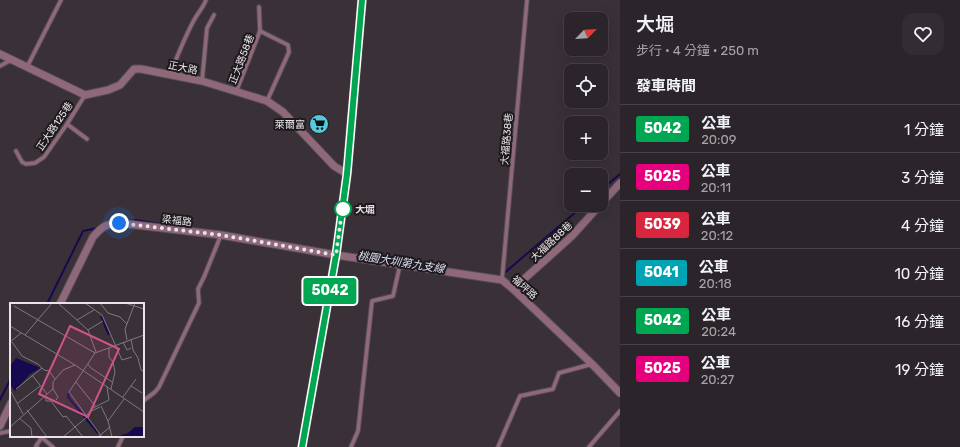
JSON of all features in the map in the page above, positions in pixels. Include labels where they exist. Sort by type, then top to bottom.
[{"type":"main road","points":[[302,447],[337,253],[347,174],[362,0]]},
{"type":"street","points":[[0,54],[85,94]]},
{"type":"street","name":"正大路","points":[[85,94],[108,90],[120,85],[134,69],[141,69],[202,81],[267,101],[283,112],[334,166],[347,174]]},
{"type":"street","name":"大福路88巷","points":[[608,196],[620,183]]},
{"type":"street","name":"大福路88巷","points":[[513,289],[572,236],[593,212]]},
{"type":"street","name":"梁福路","points":[[60,303],[93,237],[101,228],[110,224],[119,223],[221,235],[337,253]]},
{"type":"street","name":"福坪路","points":[[337,253],[400,265],[502,280],[592,364],[620,393]]},
{"type":"street","points":[[0,426],[10,405]]},
{"type":"lane","points":[[27,67],[60,0]]},
{"type":"lane","points":[[170,75],[193,22],[204,6],[206,0]]},
{"type":"lane","name":"大福路38巷","points":[[502,280],[527,0]]},
{"type":"lane","name":"正大路58巷","points":[[236,92],[260,31],[259,7]]},
{"type":"lane","points":[[202,81],[207,28],[214,15]]},
{"type":"lane","points":[[260,31],[288,45],[289,52],[267,101]]},
{"type":"lane","points":[[0,66],[11,60]]},
{"type":"lane","name":"正大路125巷","points":[[16,151],[22,162],[26,164],[35,164],[44,157],[67,124],[85,94]]},
{"type":"lane","points":[[67,124],[87,139]]},
{"type":"lane","points":[[144,400],[155,392],[159,386],[199,303],[198,289],[221,235]]},
{"type":"lane","points":[[351,447],[358,431],[372,301],[393,296],[400,265]]},
{"type":"lane","points":[[498,447],[520,396],[553,388],[559,373],[592,364]]},
{"type":"lane","points":[[589,447],[620,411]]},
{"type":"lane","points":[[0,433],[10,431]]},
{"type":"lane","points":[[37,447],[36,446],[41,437],[53,447]]},
{"type":"lane","points":[[118,447],[123,437]]},
{"type":"waterway","name":"桃園大圳第九支線","points":[[608,184],[620,174]]},
{"type":"waterway","name":"桃園大圳第九支線","points":[[502,275],[576,212]]},
{"type":"waterway","name":"桃園大圳第九支線","points":[[128,221],[136,220],[179,227]]},
{"type":"waterway","name":"桃園大圳第九支線","points":[[47,303],[83,231],[98,228]]},
{"type":"waterway","name":"桃園大圳第九支線","points":[[0,400],[10,380]]},
{"type":"bus line","name":"5042","points":[[302,447],[336,255],[347,174],[362,0]]},
{"type":"place","name":"萊爾富","points":[[319,124]]},
{"type":"place","name":"大堀","points":[[343,209]]},
{"type":"route","points":[[119,223],[221,235],[336,255],[343,204],[343,209]]}]
